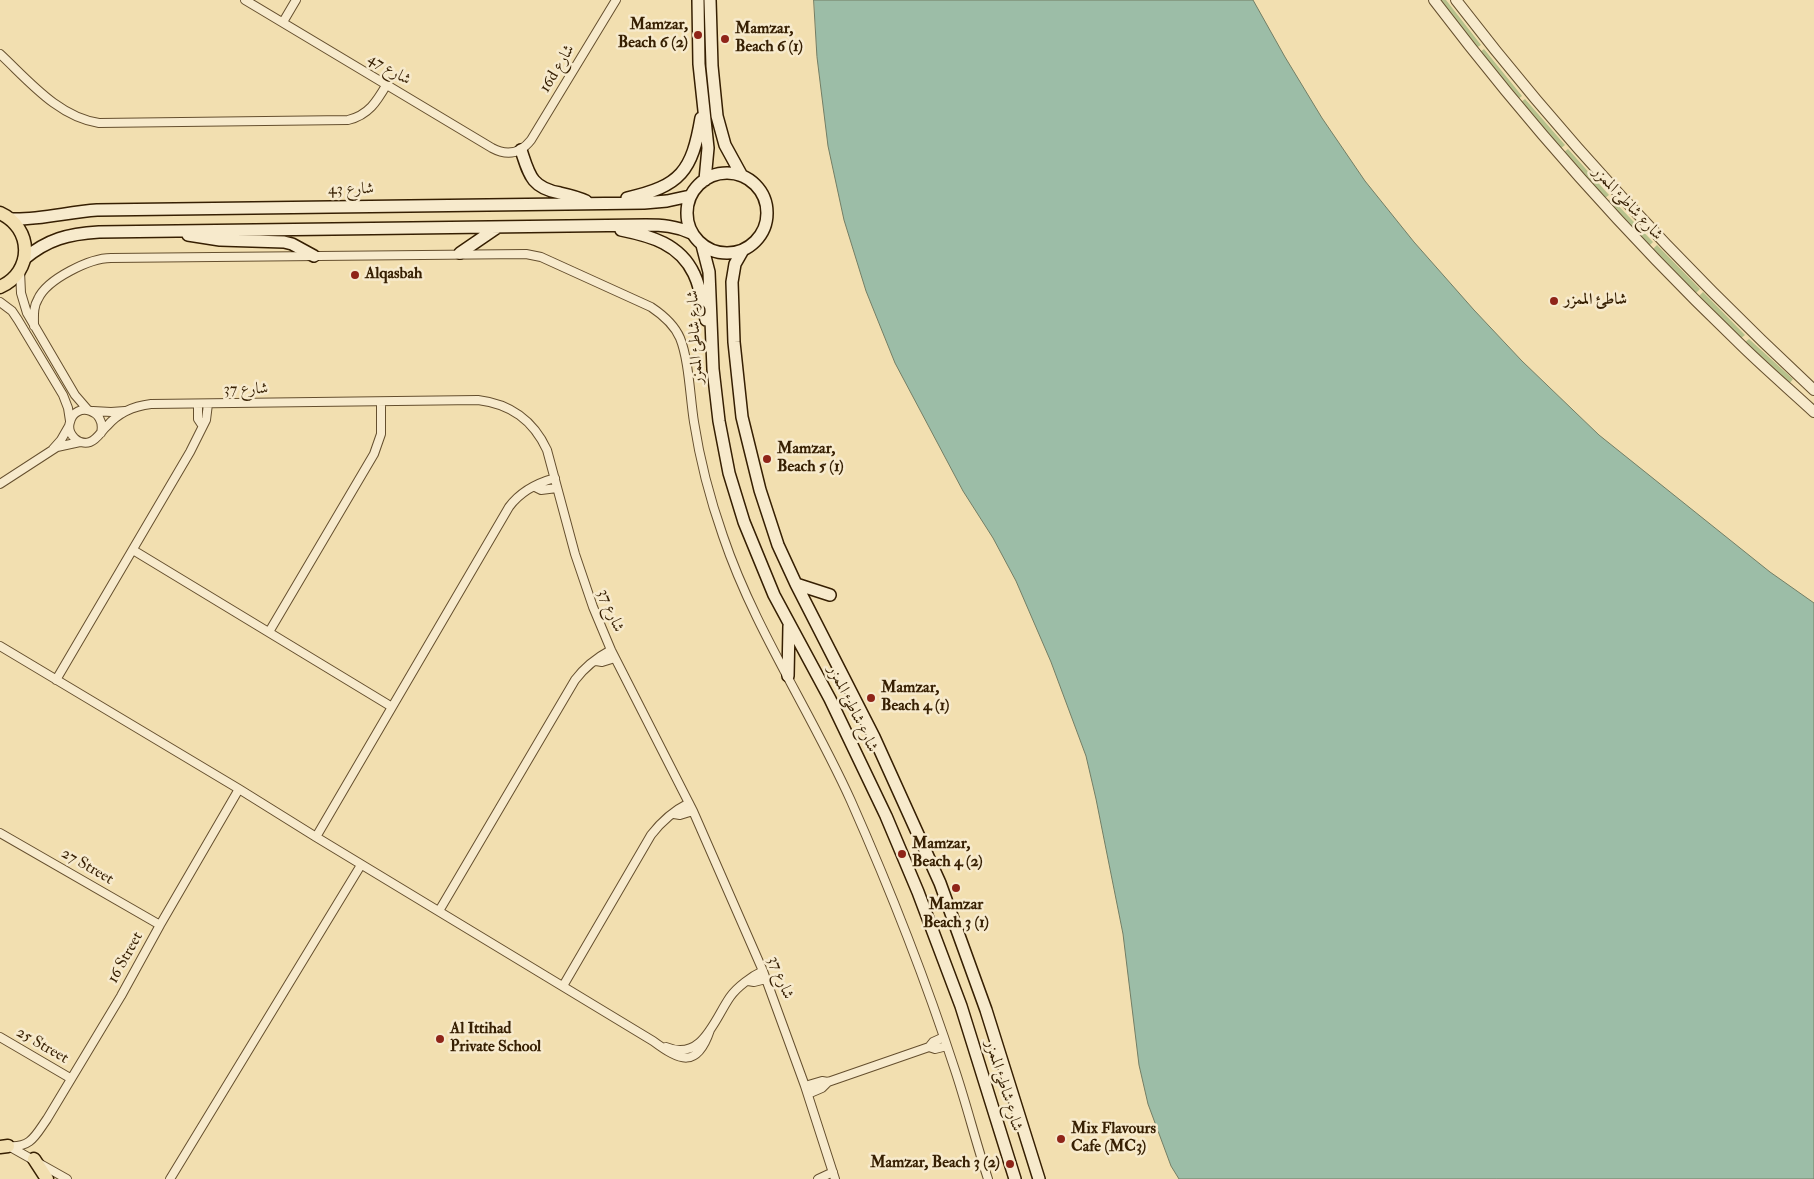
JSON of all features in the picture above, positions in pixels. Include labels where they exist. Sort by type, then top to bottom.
[{"type":"main road","points":[[698,0],[699,64],[708,148],[705,180]]},
{"type":"main road","points":[[0,287],[9,282],[22,265],[48,242],[73,235],[175,230],[669,226],[691,233],[702,245],[719,252],[728,253],[743,250],[751,245],[763,230],[767,212],[762,194],[757,187],[742,176],[725,145],[717,116],[712,66],[710,0]]},
{"type":"main road","points":[[521,150],[529,174],[540,188],[549,192],[594,203],[656,191],[678,177],[688,164],[694,152],[703,106]]},
{"type":"main road","points":[[691,233],[686,214],[687,205],[690,196],[699,184],[722,173],[742,176]]},
{"type":"main road","name":"شارع 43","points":[[12,219],[31,219],[69,212],[98,210],[655,202],[690,196]]},
{"type":"main road","points":[[0,213],[12,219],[20,229],[24,241],[22,265]]},
{"type":"main road","points":[[595,226],[657,239],[670,246],[681,256],[697,281],[711,344]]},
{"type":"main road","points":[[460,253],[498,227]]},
{"type":"main road","points":[[175,230],[204,238],[284,242],[292,244],[314,256]]},
{"type":"main road","name":"شارع شاطئ الممزر","points":[[702,245],[709,272],[711,344],[720,430],[736,498],[763,571],[838,715],[886,816],[918,892],[961,1006],[1015,1179]]},
{"type":"main road","name":"شارع شاطئ الممزر","points":[[743,250],[738,257],[733,272],[732,305],[736,367],[747,442],[765,506],[778,545],[796,584],[874,737],[940,883],[986,1010],[1039,1179]]},
{"type":"main road","points":[[796,584],[830,595]]},
{"type":"main road","points":[[788,676],[789,624]]},
{"type":"main road","points":[[34,1160],[47,1179]]},
{"type":"street","name":"شارع 47","points":[[245,0],[499,152],[506,153],[521,150]]},
{"type":"street","points":[[283,22],[296,0]]},
{"type":"street","name":"16d شارع","points":[[521,150],[531,140],[616,0]]},
{"type":"street","name":"شارع شاطئ الممزر","points":[[1434,0],[1498,82],[1617,218],[1723,328],[1814,412]]},
{"type":"street","name":"شارع شاطئ الممزر","points":[[1456,0],[1504,64],[1616,193],[1715,296],[1814,390]]},
{"type":"street","points":[[0,54],[57,106],[81,119],[99,122],[348,120],[367,112],[376,102],[387,84]]},
{"type":"street","points":[[34,326],[36,304],[46,287],[85,264],[98,259],[460,253],[526,254],[541,257],[651,308],[662,315],[672,325],[682,344],[698,444],[719,525],[732,560],[750,603],[817,730],[866,834],[912,946],[947,1046],[988,1179]]},
{"type":"street","points":[[0,484],[50,451],[65,444],[91,442],[101,433],[102,423],[100,418],[75,396],[34,326],[23,303],[21,293],[22,265]]},
{"type":"street","points":[[0,302],[12,311],[58,387],[68,408],[69,424],[74,438],[82,442]]},
{"type":"street","name":"شارع 37","points":[[101,433],[114,419],[143,405],[478,400],[503,406],[525,419],[538,434],[547,450],[584,582],[613,654],[691,807],[765,975],[808,1094],[834,1176]]},
{"type":"street","points":[[268,632],[374,454],[381,434],[380,402]]},
{"type":"street","points":[[198,404],[198,419],[202,425]]},
{"type":"street","points":[[56,680],[190,452],[206,420],[208,404]]},
{"type":"street","points":[[50,451],[61,440],[75,414],[79,411],[90,410]]},
{"type":"street","name":"شارع 37","points":[[90,410],[111,412],[130,410]]},
{"type":"street","points":[[316,837],[509,507],[519,496],[540,482],[555,478]]},
{"type":"street","points":[[535,487],[541,490],[557,488]]},
{"type":"street","points":[[132,550],[392,707]]},
{"type":"street","points":[[0,646],[239,789],[677,1057],[686,1058],[695,1055],[702,1049],[710,1030],[730,996],[752,976],[765,975]]},
{"type":"street","points":[[439,912],[575,680],[583,670],[600,656],[613,654]]},
{"type":"street","name":"16 Street","points":[[34,1138],[121,996],[239,789]]},
{"type":"street","points":[[563,986],[651,835],[661,823],[678,809],[691,807]]},
{"type":"street","name":"27 Street","points":[[0,833],[160,925]]},
{"type":"street","points":[[170,1179],[361,865]]},
{"type":"street","name":"25 Street","points":[[0,1037],[70,1078]]},
{"type":"street","points":[[808,1094],[822,1088],[828,1082],[929,1047],[933,1042],[944,1038]]},
{"type":"street","points":[[929,1047],[935,1049],[947,1046]]},
{"type":"street","points":[[805,1086],[822,1081],[828,1082]]},
{"type":"street","points":[[3,1145],[22,1146],[34,1138]]},
{"type":"street","points":[[34,1138],[32,1150],[34,1160]]},
{"type":"street","points":[[3,1145],[67,1179]]},
{"type":"street","points":[[818,1179],[834,1176]]},
{"type":"shaded area","points":[[814,0],[1253,0],[1322,118],[1365,181],[1414,242],[1474,310],[1522,361],[1599,435],[1770,572],[1814,603],[1814,1179],[1179,1179],[1171,1166],[1148,1104],[1139,1065],[1123,934],[1086,756],[1051,662],[1016,581],[993,538],[963,491],[895,363],[866,291],[844,220],[828,146],[817,57]]},
{"type":"shaded area","points":[[1440,0],[1446,0],[1481,45],[1476,48]]},
{"type":"shaded area","points":[[1484,49],[1522,96],[1518,99],[1480,52]]},
{"type":"shaded area","points":[[1525,99],[1565,145],[1561,148],[1521,102]]},
{"type":"shaded area","points":[[1568,149],[1609,195],[1605,198],[1564,152]]},
{"type":"shaded area","points":[[1611,198],[1653,242],[1649,246],[1608,201]]},
{"type":"shaded area","points":[[1657,245],[1700,289],[1696,293],[1653,249]]},
{"type":"shaded area","points":[[1703,292],[1745,335],[1741,338],[1699,296]]},
{"type":"shaded area","points":[[1749,339],[1793,379],[1790,383],[1745,342]]},
{"type":"place","name":"Mamzar, Beach 6 (2)","points":[[698,35]]},
{"type":"place","name":"Mamzar, Beach 6 (1)","points":[[725,39]]},
{"type":"place","name":"Alqasbah","points":[[355,275]]},
{"type":"place","name":"شاطئ الممزر","points":[[1554,301]]},
{"type":"place","name":"Mamzar, Beach 5 (1)","points":[[767,459]]},
{"type":"place","name":"Mamzar, Beach 4 (1)","points":[[871,698]]},
{"type":"place","name":"Mamzar, Beach 4 (2)","points":[[902,854]]},
{"type":"place","name":"Mamzar Beach 3 (1)","points":[[956,888]]},
{"type":"place","name":"Al Ittihad Private School","points":[[440,1039]]},
{"type":"place","name":"Mix Flavours Cafe (MC3)","points":[[1061,1139]]},
{"type":"place","name":"Mamzar, Beach 3 (2)","points":[[1010,1164]]}]
